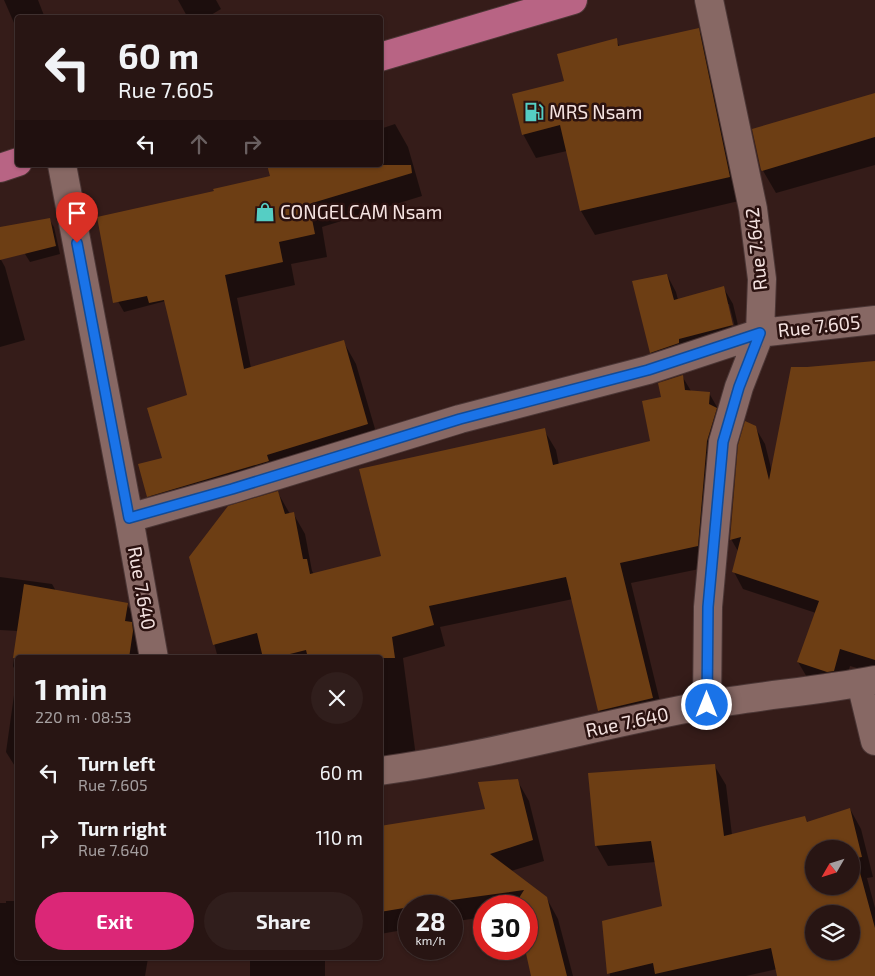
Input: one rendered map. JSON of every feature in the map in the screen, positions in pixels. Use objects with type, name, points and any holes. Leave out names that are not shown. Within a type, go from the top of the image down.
[{"type":"main road","points":[[383,56],[573,0]]},
{"type":"main road","points":[[0,168],[15,163]]},
{"type":"street","name":"Rue 7.642","points":[[707,705],[708,607],[723,442],[739,387],[760,333],[762,279],[753,209],[709,0]]},
{"type":"street","name":"Rue 7.640","points":[[62,167],[153,655]]},
{"type":"street","name":"Rue 7.605","points":[[129,518],[232,489],[460,419],[648,370],[760,333],[875,320]]},
{"type":"street","name":"Rue 7.640","points":[[383,771],[409,767],[707,705],[868,682]]},
{"type":"street","points":[[868,682],[875,741]]},
{"type":"building","points":[[699,28],[730,177],[580,211],[560,125],[522,135],[512,94],[564,81],[557,54],[617,38],[618,46]]},
{"type":"building","points":[[875,93],[875,137],[761,170],[752,129]]},
{"type":"building","points":[[383,165],[411,165],[412,173],[309,204],[315,234],[279,242],[283,262],[225,275],[244,369],[344,340],[368,424],[267,455],[269,461],[147,497],[138,464],[162,458],[147,408],[187,395],[164,300],[149,303],[147,296],[113,303],[97,217],[214,191],[213,189],[270,176],[268,167],[383,167]]},
{"type":"building","points":[[50,218],[56,246],[0,260],[0,227]]},
{"type":"building","points":[[667,274],[674,300],[724,286],[733,325],[679,339],[679,343],[650,353],[632,281]]},
{"type":"building","points":[[875,361],[875,660],[840,649],[834,671],[827,672],[797,662],[819,601],[732,572],[741,537],[730,540],[738,445],[745,421],[756,426],[769,480],[791,367]]},
{"type":"building","points":[[683,375],[685,390],[710,392],[709,404],[717,408],[707,441],[698,546],[620,563],[653,698],[598,711],[566,577],[429,606],[434,625],[392,637],[395,658],[383,658],[383,655],[307,655],[306,650],[286,655],[262,655],[257,633],[213,645],[189,557],[228,506],[278,491],[285,514],[294,512],[303,559],[307,559],[310,574],[381,556],[359,469],[545,428],[553,465],[650,441],[642,401],[661,397],[658,383]]},
{"type":"building","points":[[24,584],[128,603],[125,621],[132,622],[133,631],[129,655],[15,655],[15,658],[13,658]]},
{"type":"building","points":[[715,764],[724,836],[805,816],[807,822],[850,808],[858,840],[805,840],[805,895],[860,895],[860,873],[875,928],[875,976],[777,976],[771,948],[655,974],[653,963],[607,974],[602,921],[662,906],[651,841],[595,846],[588,773]]},
{"type":"building","points":[[518,779],[533,840],[490,854],[547,897],[567,976],[531,976],[527,960],[538,960],[538,895],[521,895],[524,890],[473,895],[473,897],[463,898],[463,895],[398,895],[398,909],[383,912],[383,826],[485,809],[478,782]]},
{"type":"place","name":"MRS Nsam","points":[[534,112]]},
{"type":"place","name":"CONGELCAM Nsam","points":[[265,212]]},
{"type":"route","points":[[77,243],[129,518],[232,489],[460,419],[648,370],[760,333],[739,387],[723,442],[708,607],[707,705]]}]
